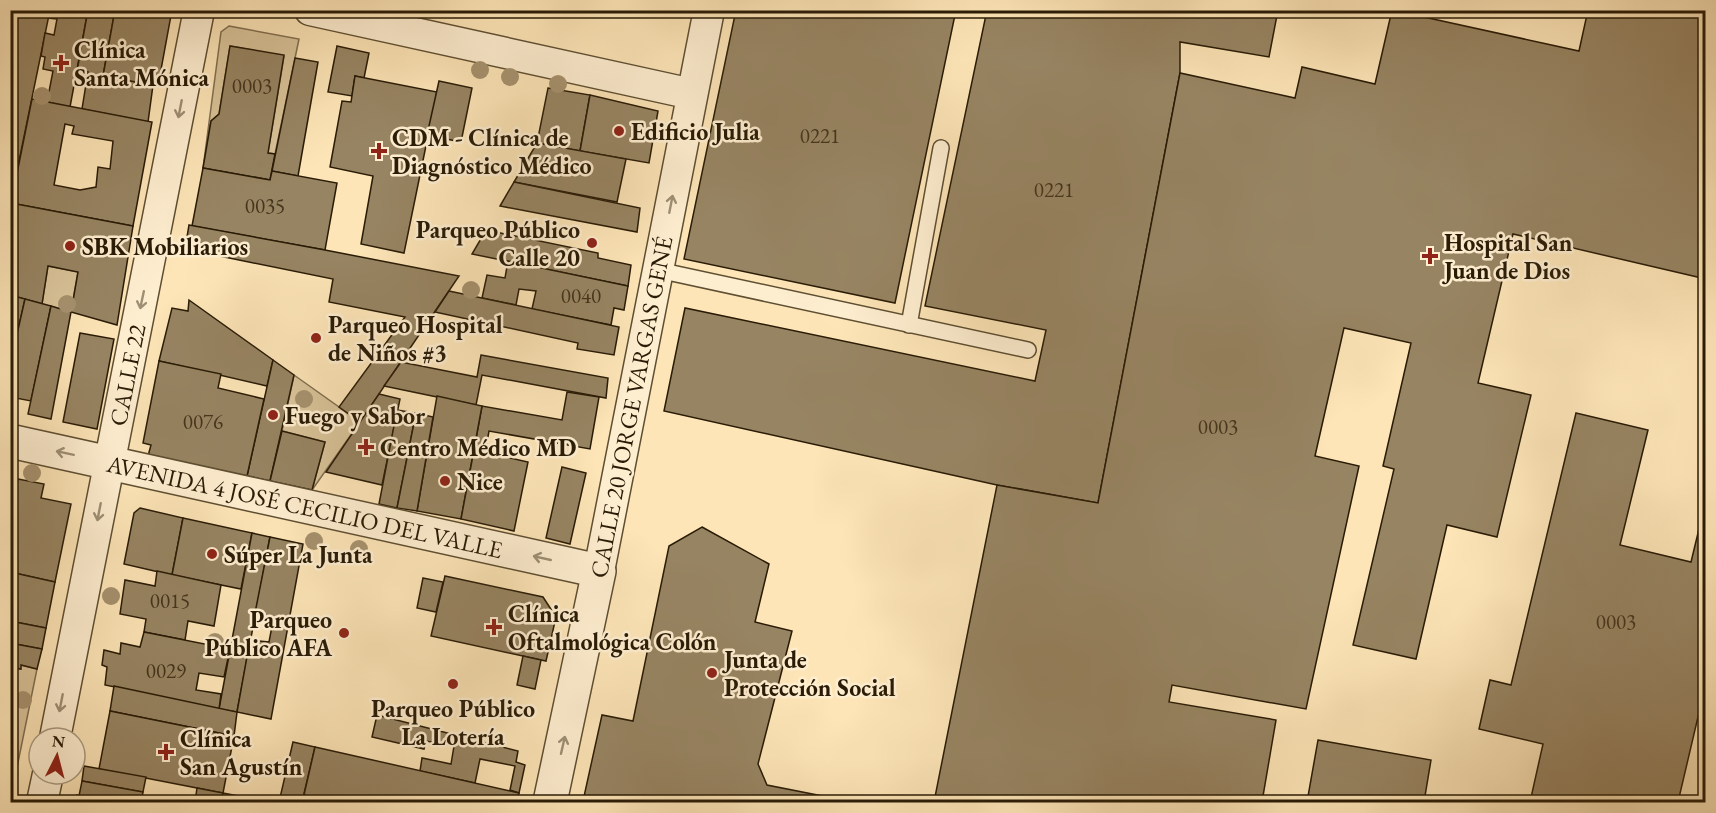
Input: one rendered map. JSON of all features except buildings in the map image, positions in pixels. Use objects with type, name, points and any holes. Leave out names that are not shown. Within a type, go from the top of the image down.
[{"type":"street","name":"CALLE 22","points":[[57,726],[199,10]]},
{"type":"street","points":[[310,10],[692,94]]},
{"type":"street","name":"CALLE 20 JORGE VARGAS GENÉ","points":[[550,802],[599,571],[709,10]]},
{"type":"street","name":"AVENIDA 4 JOSÉ CECILIO DEL VALLE","points":[[10,441],[599,571]]},
{"type":"street","points":[[42,802],[45,786]]},
{"type":"lane","points":[[909,325],[942,148]]},
{"type":"lane","points":[[658,270],[1028,350]]},
{"type":"shaded area","points":[[229,26],[299,39],[275,154],[268,153],[284,56],[230,46],[219,114],[211,121],[203,168],[221,32]]},
{"type":"shaded area","points":[[48,266],[78,272],[71,312],[42,304]]},
{"type":"shaded area","points":[[294,375],[360,422],[312,490],[325,442],[282,431]]},
{"type":"shaded area","points":[[21,665],[37,669],[10,802],[13,704],[11,703],[11,667],[20,669]]},
{"type":"place","name":"Clínica Santa Mónica","points":[[61,63]]},
{"type":"place","name":"Edificio Julia","points":[[619,131]]},
{"type":"place","name":"CDM - Clínica de Diagnóstico Médico","points":[[379,151]]},
{"type":"place","name":"Parqueo Público Calle 20","points":[[592,243]]},
{"type":"place","name":"SBK Mobiliarios","points":[[70,246]]},
{"type":"place","name":"Hospital San Juan de Dios","points":[[1430,256]]},
{"type":"place","name":"Parqueo Hospital de Niños #3","points":[[316,338]]},
{"type":"place","name":"Fuego y Sabor","points":[[273,415]]},
{"type":"place","name":"Centro Médico MD","points":[[366,447]]},
{"type":"place","name":"Nice","points":[[445,481]]},
{"type":"place","name":"Súper La Junta","points":[[212,554]]},
{"type":"place","name":"Clínica Oftalmológica Colón","points":[[494,627]]},
{"type":"place","name":"Parqueo Público AFA","points":[[344,633]]},
{"type":"place","name":"Junta de Protección Social","points":[[712,673]]},
{"type":"place","name":"Parqueo Público La Lotería","points":[[453,684]]},
{"type":"place","name":"Clínica San Agustín","points":[[166,752]]}]
